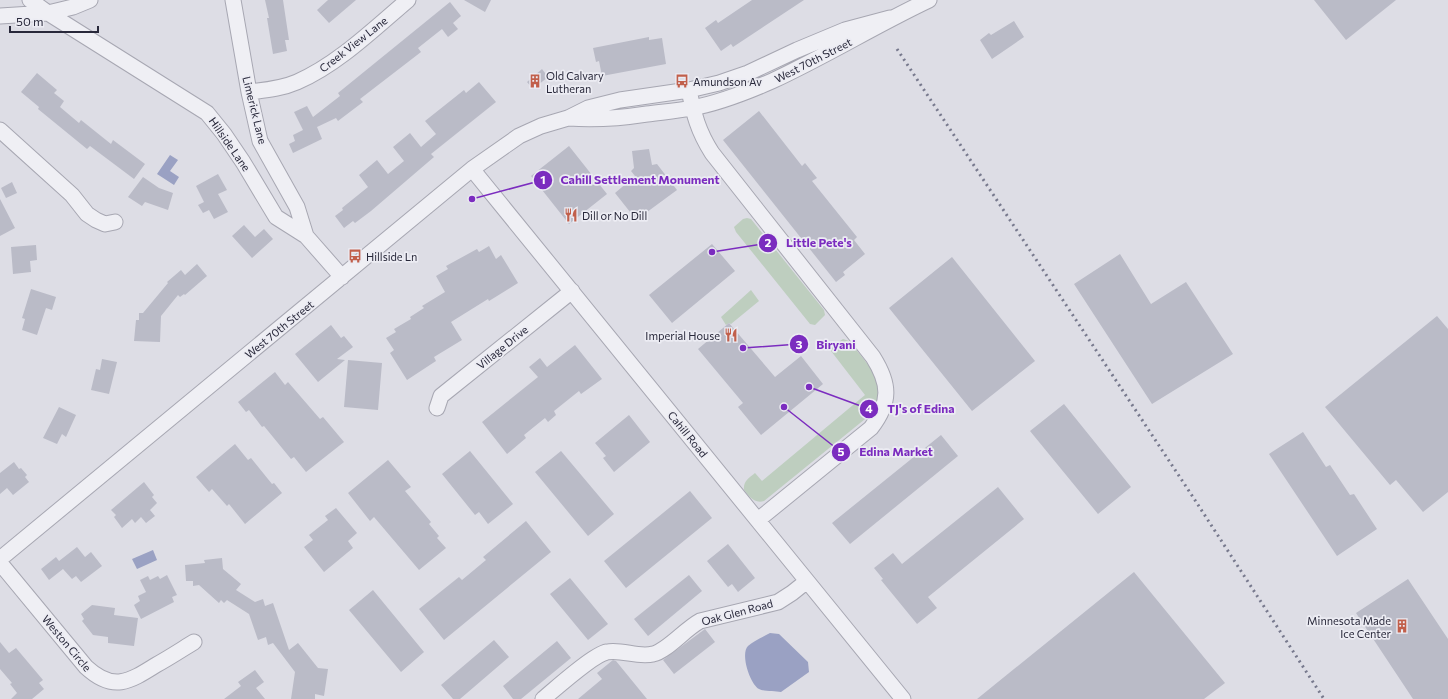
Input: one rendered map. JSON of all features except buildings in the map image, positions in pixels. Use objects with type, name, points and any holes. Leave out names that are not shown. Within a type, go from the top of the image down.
[{"type":"street","name":"Hillside Lane","points":[[30,0],[48,13],[187,99],[207,113],[224,134],[243,162],[276,217],[306,236],[342,277]]},
{"type":"street","points":[[0,16],[48,13],[73,7],[90,0]]},
{"type":"street","name":"Limerick Lane","points":[[232,0],[249,92],[260,141],[296,207],[306,236]]},
{"type":"street","name":"Creek View Lane","points":[[249,92],[279,88],[296,82],[318,71],[339,58],[408,0]]},
{"type":"street","name":"West 70th Street","points":[[568,118],[590,120],[693,108],[751,90],[851,41],[890,18],[929,0]]},
{"type":"street","name":"West 70th Street","points":[[0,558],[472,169],[519,136],[541,126],[568,118],[588,108],[620,100],[689,90],[748,74],[797,50],[845,30],[890,18]]},
{"type":"street","points":[[689,90],[699,128],[712,153],[873,357],[882,370],[886,385],[886,401],[880,416],[872,428],[758,520]]},
{"type":"street","points":[[0,130],[72,195],[87,214],[105,224],[115,222]]},
{"type":"street","name":"Cahill Road","points":[[472,169],[903,699]]},
{"type":"street","name":"Village Drive","points":[[437,408],[441,396],[572,291]]},
{"type":"street","name":"Weston Circle","points":[[0,563],[86,667],[96,676],[110,682],[124,682],[137,678],[194,642]]},
{"type":"street","name":"Oak Glen Road","points":[[543,699],[595,657],[606,652],[652,655],[661,650],[692,626],[700,622],[778,602],[807,581]]},
{"type":"green space","points":[[743,219],[751,219],[824,310],[825,315],[815,325],[810,324],[736,232],[734,227]]},
{"type":"green space","points":[[751,290],[759,301],[731,324],[729,323],[726,325],[721,317]]},
{"type":"green space","points":[[843,339],[849,341],[870,367],[875,376],[879,386],[880,395],[877,405],[870,415],[764,501],[760,502],[755,500],[744,490],[744,484],[749,478],[755,473],[762,481],[865,395],[831,351],[832,346]]},
{"type":"water","points":[[170,155],[178,160],[170,171],[179,177],[174,185],[157,174]]},
{"type":"water","points":[[153,550],[157,560],[137,569],[132,559]]},
{"type":"water","points":[[770,633],[779,634],[808,662],[809,672],[781,692],[759,689],[752,681],[747,669],[745,655],[748,646]]},
{"type":"railway","points":[[897,49],[1191,494],[1324,699]]},
{"type":"place","name":"Old Calvary Lutheran","points":[[535,81]]},
{"type":"place","name":"Amundson Av","points":[[682,81]]},
{"type":"place","name":"Cahill Settlement Monument","points":[[472,199]]},
{"type":"place","name":"Dill or No Dill","points":[[571,215]]},
{"type":"place","name":"Little Pete's","points":[[712,252]]},
{"type":"place","name":"Hillside Ln","points":[[355,256]]},
{"type":"place","name":"Imperial House","points":[[731,335]]},
{"type":"place","name":"Biryani","points":[[743,348]]},
{"type":"place","name":"TJ's of Edina","points":[[809,387]]},
{"type":"place","name":"Edina Market","points":[[784,407]]},
{"type":"place","name":"Minnesota Made Ice Center","points":[[1402,626]]}]
